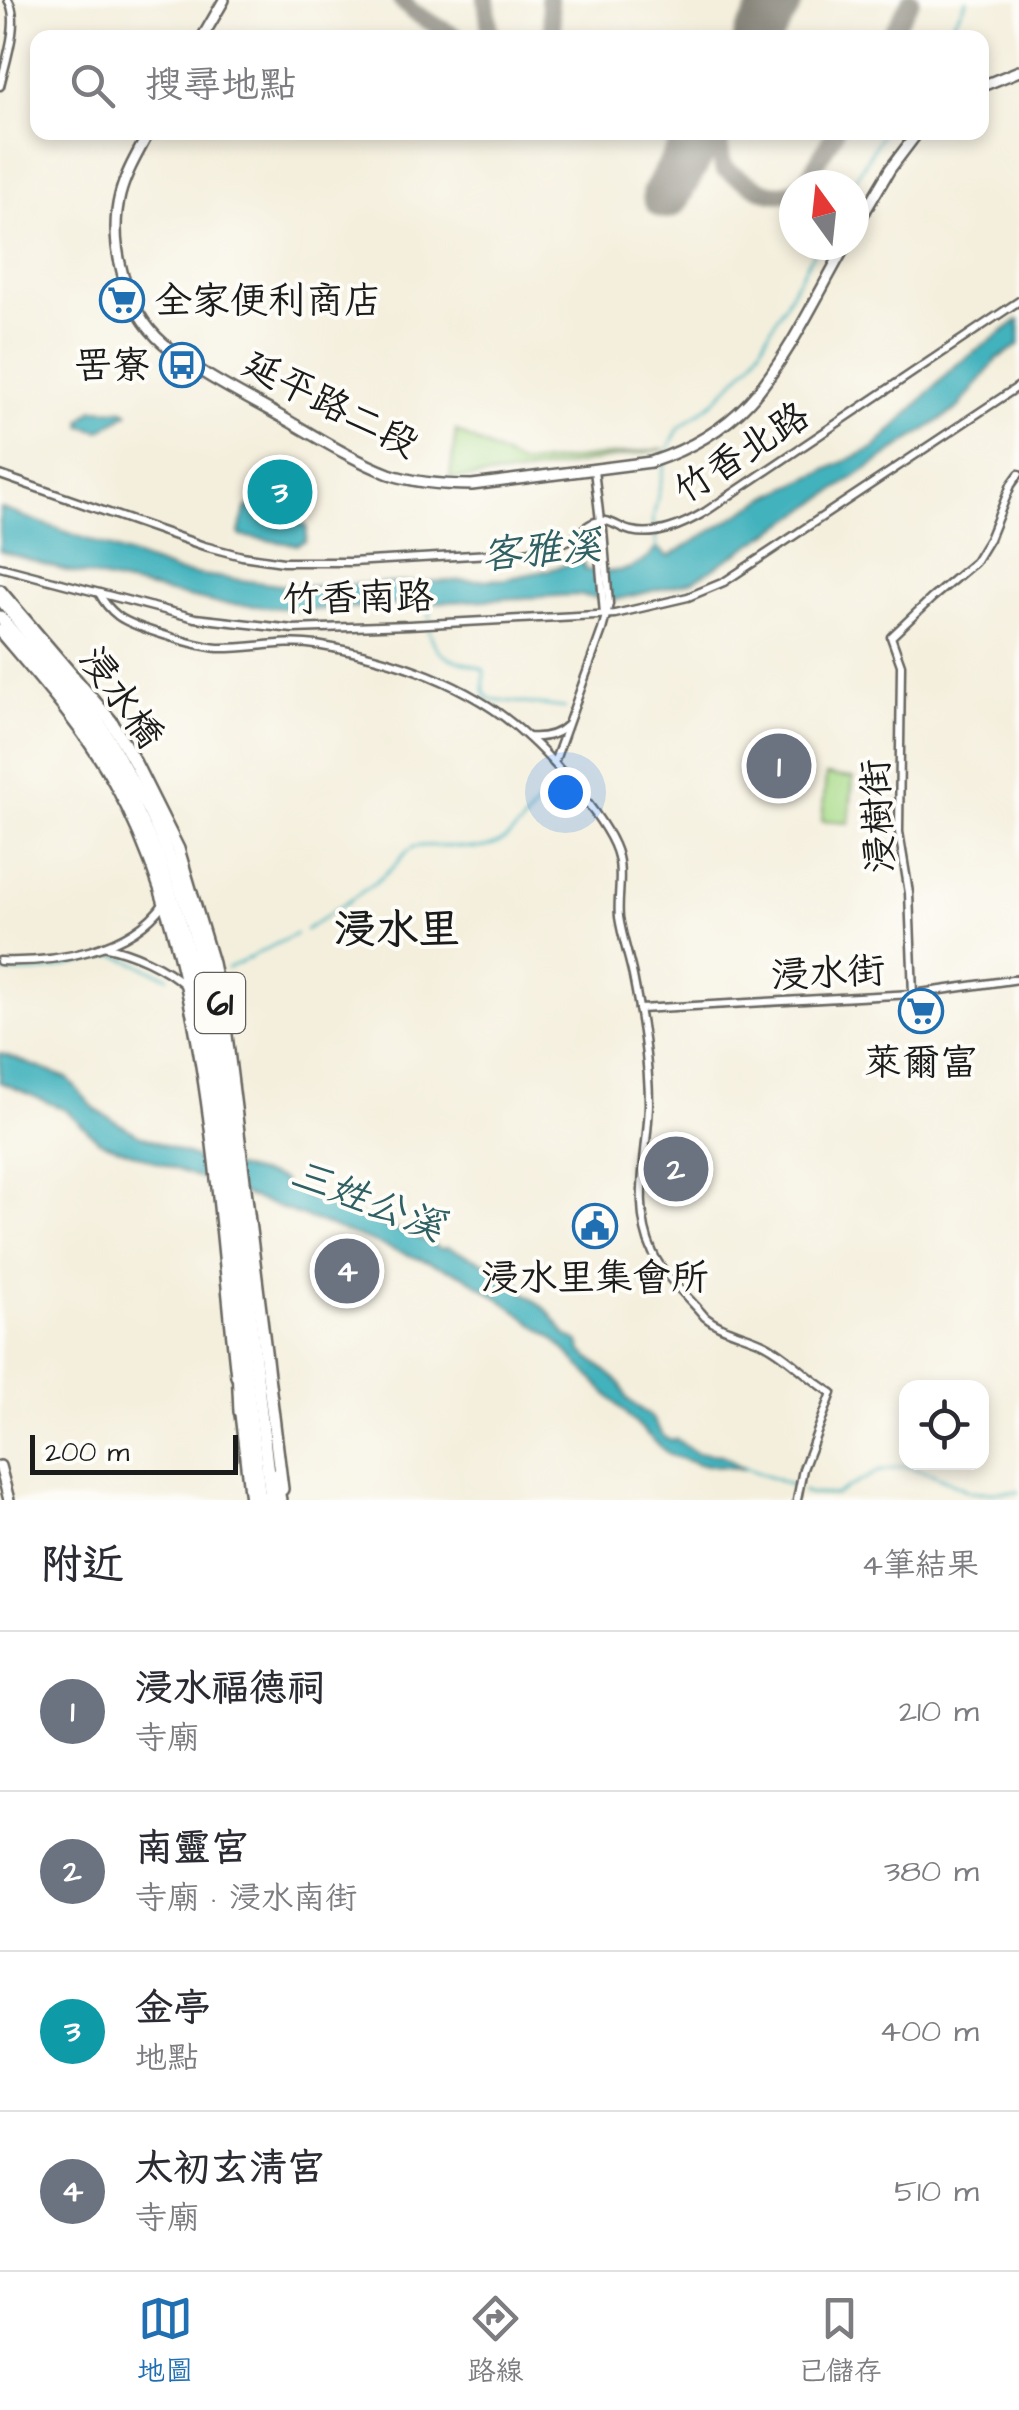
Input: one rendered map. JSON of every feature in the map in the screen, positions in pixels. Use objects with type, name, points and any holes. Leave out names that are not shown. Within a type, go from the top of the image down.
[{"type":"main road","name":"浸水橋","points":[[0,590],[111,721],[136,763],[164,854]]},
{"type":"main road","name":"浸水橋","points":[[0,598],[102,727],[148,810],[164,854]]},
{"type":"main road","name":"浸水橋","points":[[0,618],[93,732],[164,854]]},
{"type":"main road","name":"浸水橋","points":[[0,631],[96,753],[164,854]]},
{"type":"main road","name":"61","points":[[164,854],[164,903],[186,986],[212,1142],[231,1191],[282,1500]]},
{"type":"main road","name":"61","points":[[164,854],[200,998],[232,1156],[240,1412],[251,1500]]},
{"type":"main road","name":"61","points":[[164,854],[212,962],[224,1027],[233,1258],[260,1500]]},
{"type":"main road","name":"61","points":[[231,1191],[271,1500]]},
{"type":"main road","points":[[233,1258],[240,1412]]},
{"type":"main road","points":[[256,1371],[282,1500]]},
{"type":"street","points":[[0,86],[13,28],[14,12],[8,0]]},
{"type":"street","points":[[207,30],[224,0]]},
{"type":"street","points":[[989,83],[1019,71]]},
{"type":"street","name":"延平路二段","points":[[146,140],[120,197],[118,250],[140,317],[159,340],[322,441],[389,474],[429,483],[472,486],[652,462],[678,453],[719,428],[765,383],[837,260]]},
{"type":"street","points":[[869,205],[912,140]]},
{"type":"street","name":"竹香北路","points":[[600,521],[646,533],[692,520],[1019,301]]},
{"type":"street","name":"竹香南路","points":[[0,567],[195,618],[293,629],[604,615],[688,597],[724,582],[1019,386]]},
{"type":"street","points":[[554,764],[602,630],[605,604],[594,470]]},
{"type":"street","points":[[0,474],[204,546],[282,562],[524,552],[552,547],[600,521]]},
{"type":"street","name":"浸樹街","points":[[912,994],[908,894],[899,832],[901,665],[892,637],[975,562],[1019,474]]},
{"type":"street","points":[[99,593],[104,604],[121,619],[215,648],[312,644],[433,677],[481,700],[528,737],[596,815],[618,857],[620,917],[640,1009],[649,1101],[641,1210],[652,1251],[660,1267],[712,1323],[763,1343],[832,1393],[802,1469],[797,1500]]},
{"type":"street","points":[[528,737],[551,735],[567,726]]},
{"type":"street","points":[[0,961],[50,959],[126,938],[152,919],[164,903]]},
{"type":"street","points":[[102,946],[172,973],[186,986]]},
{"type":"street","name":"浸水街","points":[[640,1009],[912,994],[1019,979]]},
{"type":"street","points":[[0,1466],[9,1500]]},
{"type":"green space","points":[[456,431],[522,465],[664,449],[518,474],[450,479]]},
{"type":"green space","points":[[826,775],[853,778],[849,823],[822,821]]},
{"type":"water","name":"客雅溪","points":[[1019,320],[1019,345],[997,359],[958,408],[693,581],[615,600],[575,595],[306,610],[216,603],[63,570],[0,551],[0,508],[178,572],[294,587],[505,579],[582,560],[585,570],[625,570],[657,548],[668,557],[769,496],[874,448],[955,366]]},
{"type":"water","points":[[93,409],[128,413],[100,431],[82,426],[81,421]]},
{"type":"water","points":[[248,507],[304,525],[306,541],[298,545],[241,536]]},
{"type":"water","name":"三姓公溪","points":[[0,1053],[67,1078],[96,1110],[139,1135],[199,1159],[279,1178],[284,1181],[284,1188],[298,1190],[316,1201],[506,1271],[522,1291],[548,1311],[566,1335],[579,1342],[581,1351],[620,1383],[627,1399],[651,1417],[663,1436],[676,1439],[696,1453],[722,1455],[744,1469],[698,1464],[669,1455],[555,1340],[463,1275],[99,1141],[66,1110],[0,1082]]},
{"type":"waterway","points":[[949,30],[967,0]]},
{"type":"waterway","points":[[861,170],[878,140]]},
{"type":"waterway","points":[[667,451],[679,428],[715,401],[752,362],[810,260]]},
{"type":"waterway","points":[[657,549],[653,519],[666,458]]},
{"type":"waterway","points":[[430,605],[430,619]]},
{"type":"waterway","points":[[429,630],[443,655],[484,670],[484,693],[490,699],[565,708]]},
{"type":"waterway","points":[[306,930],[360,894],[413,847],[478,848],[502,841],[522,823],[555,780]]},
{"type":"waterway","points":[[227,969],[296,934]]},
{"type":"waterway","points":[[0,973],[39,972],[115,955],[168,977]]},
{"type":"waterway","name":"三姓公溪","points":[[803,1491],[835,1495],[877,1472],[905,1466],[971,1492],[1019,1492]]},
{"type":"waterway","name":"三姓公溪","points":[[742,1467],[796,1487]]},
{"type":"taxiway","points":[[401,0],[413,12],[444,30]]},
{"type":"taxiway","points":[[486,0],[490,30]]},
{"type":"taxiway","points":[[549,0],[553,30]]},
{"type":"taxiway","points":[[894,30],[911,0]]},
{"type":"taxiway","points":[[719,140],[723,168],[767,192],[779,194]]},
{"type":"taxiway","points":[[813,170],[830,140]]},
{"type":"runway","points":[[762,30],[779,0]]},
{"type":"runway","points":[[666,195],[697,140]]},
{"type":"place","name":"全家便利商店","points":[[122,300]]},
{"type":"place","name":"罟寮","points":[[182,365]]},
{"type":"place","name":"金亭","points":[[280,492]]},
{"type":"place","name":"浸水福德祠","points":[[779,766]]},
{"type":"place","name":"萊爾富","points":[[921,1011]]},
{"type":"place","name":"南靈宮","points":[[676,1169]]},
{"type":"place","name":"浸水里集會所","points":[[595,1226]]},
{"type":"place","name":"太初玄清宮","points":[[347,1271]]},
{"type":"district","name":"浸水里","points":[[397,928]]}]
